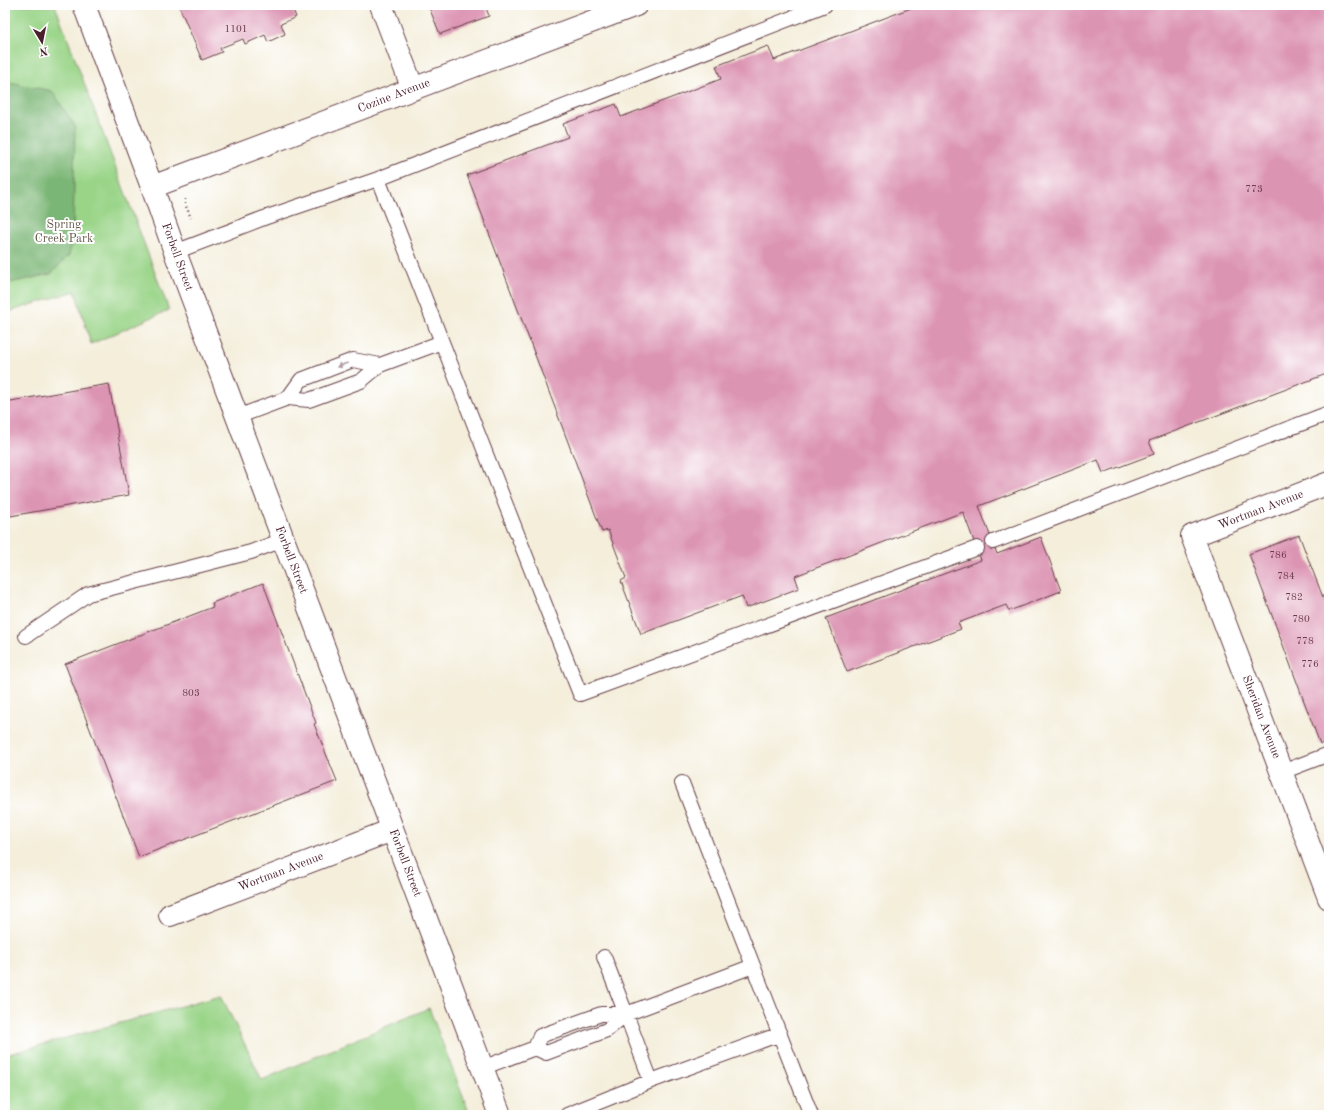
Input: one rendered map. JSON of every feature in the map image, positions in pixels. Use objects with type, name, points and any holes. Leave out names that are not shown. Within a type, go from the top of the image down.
[{"type":"street","name":"Forbell Street","points":[[84,5],[175,252],[500,1115]]},
{"type":"street","points":[[381,5],[413,89]]},
{"type":"street","name":"Cozine Avenue","points":[[152,187],[636,5]]},
{"type":"street","name":"Wortman Avenue","points":[[1192,536],[1329,483]]},
{"type":"street","name":"Sheridan Avenue","points":[[1192,536],[1329,898]]},
{"type":"street","name":"Wortman Avenue","points":[[170,915],[392,830]]},
{"type":"lane","points":[[175,252],[264,218],[378,179],[825,5]]},
{"type":"lane","points":[[378,179],[580,694],[977,548]]},
{"type":"lane","points":[[237,416],[288,398],[309,400],[361,382],[380,364],[442,342]]},
{"type":"lane","points":[[288,398],[301,380],[353,360],[380,364]]},
{"type":"lane","points":[[993,542],[1329,413]]},
{"type":"lane","points":[[26,636],[88,594],[251,552],[283,540]]},
{"type":"lane","points":[[1282,772],[1329,754]]},
{"type":"lane","points":[[682,783],[811,1115]]},
{"type":"lane","points":[[604,957],[651,1081]]},
{"type":"lane","points":[[482,1068],[535,1048],[546,1053],[607,1030],[626,1014],[753,966]]},
{"type":"lane","points":[[567,1115],[651,1081],[780,1034]]},
{"type":"path","points":[[184,194],[185,204],[191,218]]},
{"type":"green space","name":"Spring Creek Park","points":[[5,5],[55,5],[169,310],[91,344],[75,291],[5,313]]},
{"type":"green space","points":[[5,81],[52,91],[75,126],[73,240],[69,255],[51,274],[5,284]]},
{"type":"green space","points":[[221,995],[262,1080],[429,1008],[470,1115],[5,1115],[5,1055]]},
{"type":"building","points":[[291,5],[296,17],[281,24],[285,34],[268,42],[265,35],[245,44],[243,39],[220,48],[222,52],[202,60],[179,6]]},
{"type":"building","points":[[428,5],[485,5],[489,16],[440,34]]},
{"type":"building","points":[[919,5],[1329,5],[1329,373],[1149,441],[1154,454],[1103,473],[1098,460],[979,506],[997,554],[1041,537],[1061,591],[1009,611],[1006,605],[958,623],[961,629],[847,672],[826,618],[981,560],[963,512],[795,576],[799,588],[746,608],[742,596],[641,634],[621,581],[626,578],[608,530],[602,532],[467,175],[568,137],[563,124],[616,104],[621,117],[721,79],[716,66],[768,46],[774,60]]},
{"type":"building","points":[[109,384],[129,495],[5,517],[5,402]]},
{"type":"building","points":[[1299,535],[1329,613],[1329,741],[1320,744],[1249,554]]},
{"type":"building","points":[[263,583],[316,723],[314,724],[337,781],[139,857],[65,664],[213,607],[212,603]]}]
